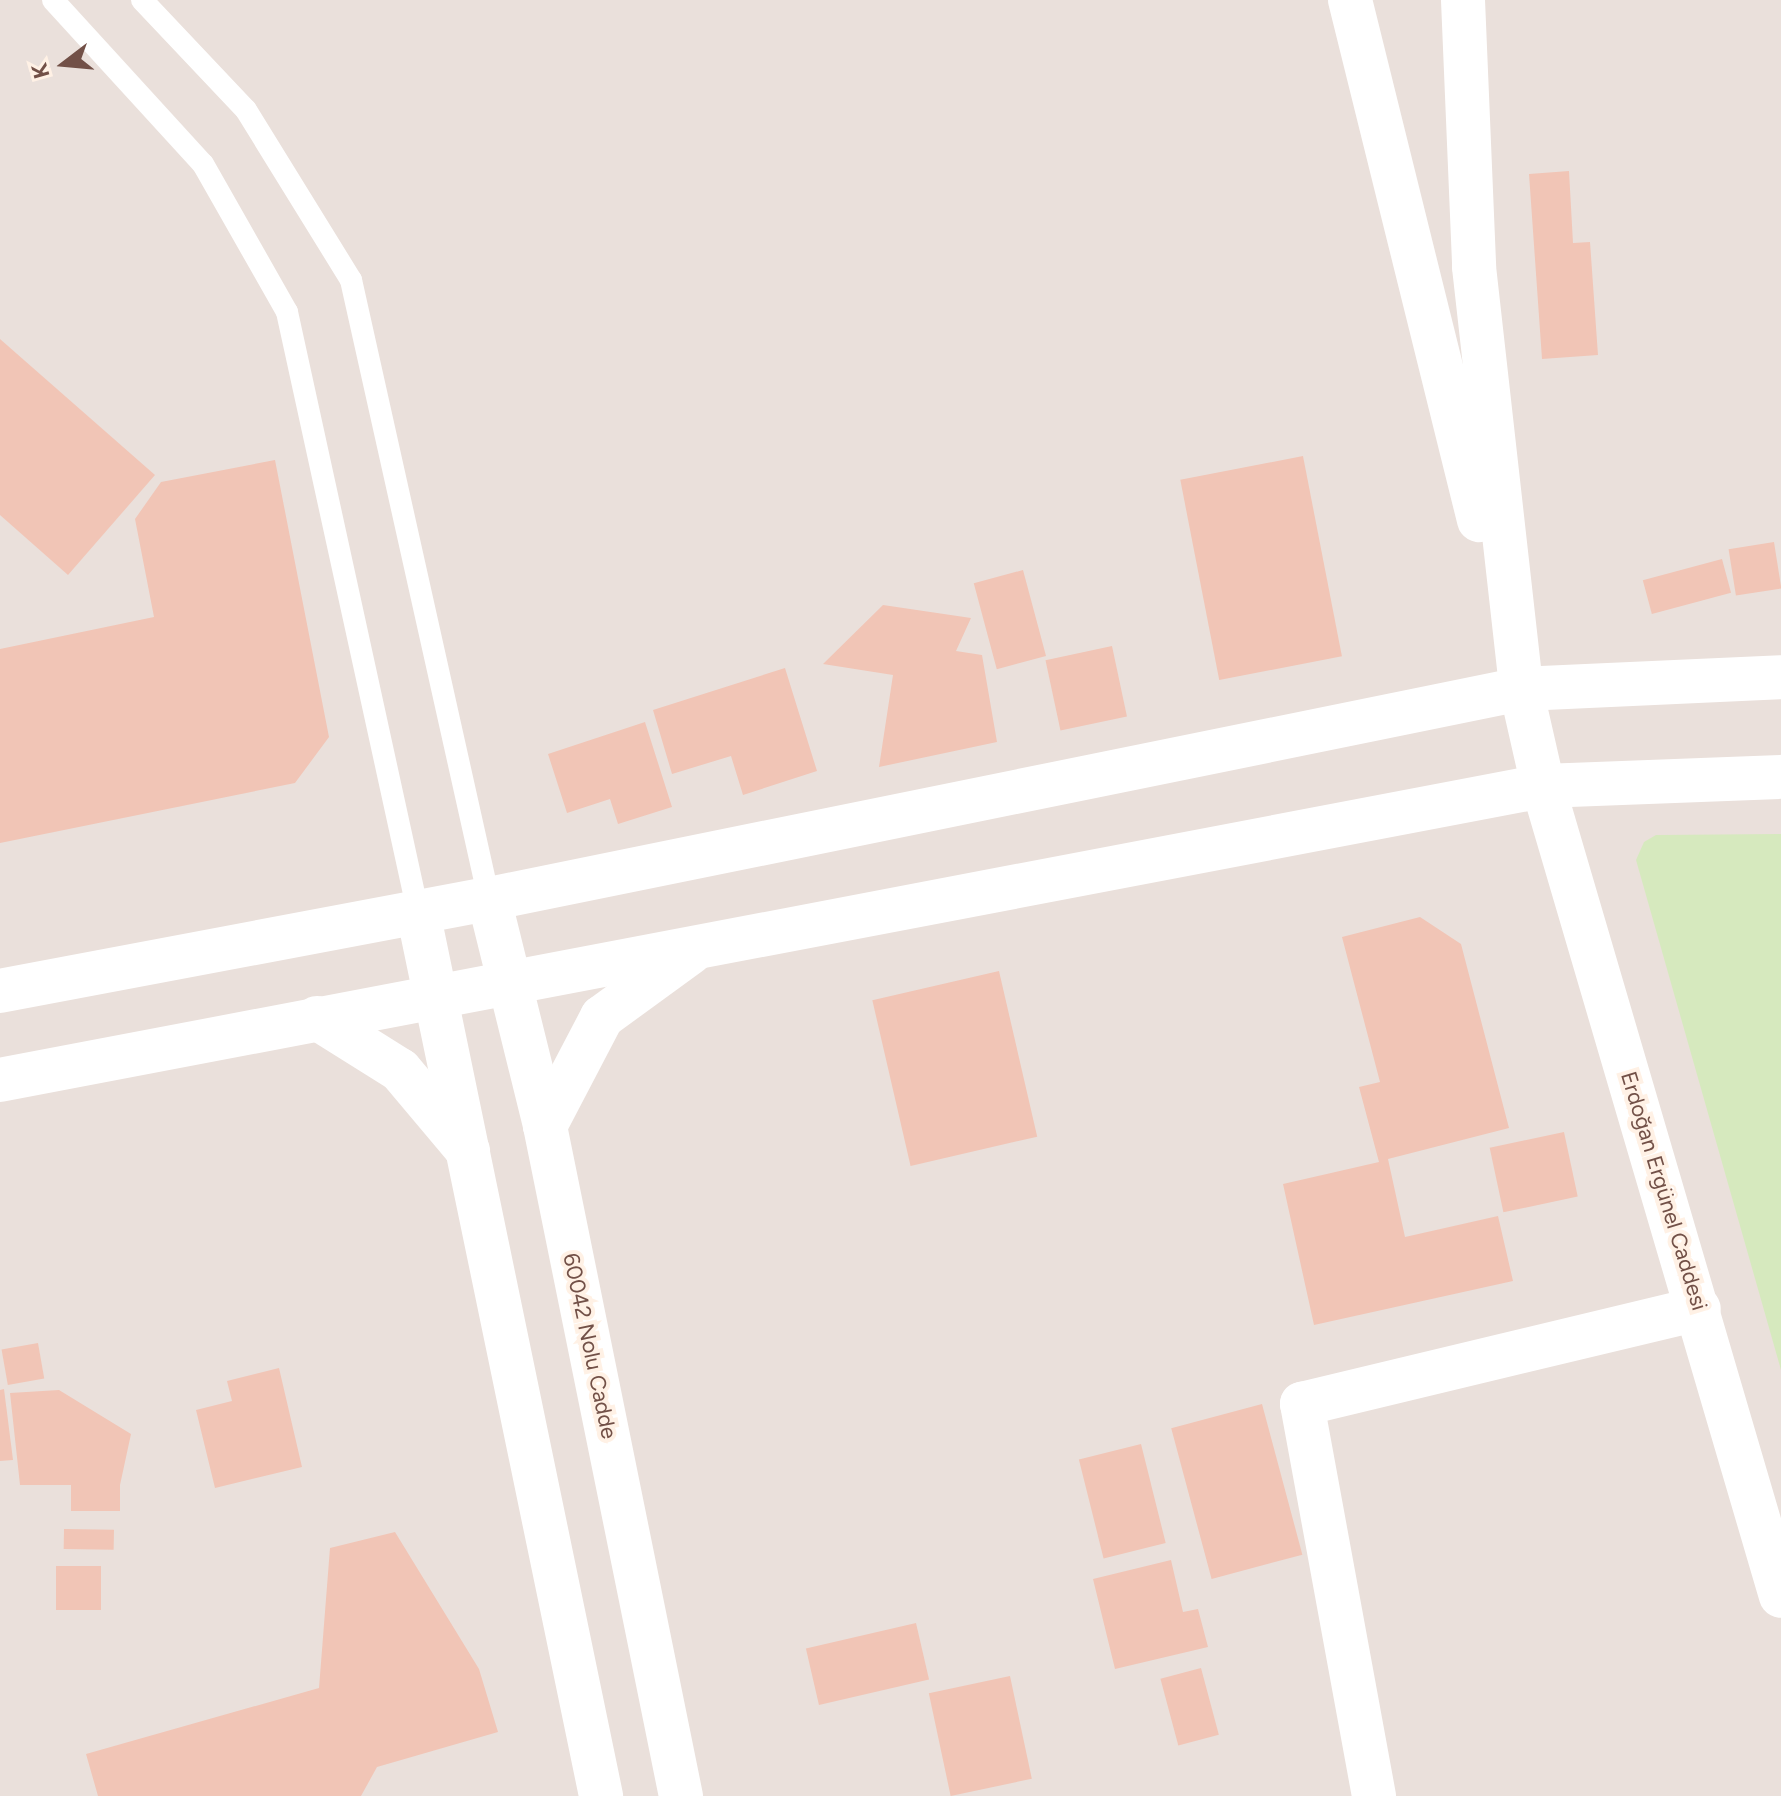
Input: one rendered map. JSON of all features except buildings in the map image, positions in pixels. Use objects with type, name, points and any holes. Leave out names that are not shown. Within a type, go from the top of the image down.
[{"type":"street","points":[[1350,0],[1521,689]]},
{"type":"street","points":[[1463,0],[1474,267],[1521,689]]},
{"type":"street","points":[[0,991],[489,899],[1521,689],[1781,677]]},
{"type":"street","name":"Erdoğan Ergünel Caddesi","points":[[1521,689],[1543,786],[1781,1596]]},
{"type":"street","points":[[0,1080],[1543,786],[1781,777]]},
{"type":"street","name":"60042 Nolu Cadde","points":[[489,899],[545,1126],[681,1796]]},
{"type":"street","points":[[418,912],[601,1796]]},
{"type":"street","points":[[545,1126],[602,1017],[702,945]]},
{"type":"street","points":[[317,1018],[400,1070],[468,1151]]},
{"type":"street","points":[[1374,1796],[1302,1404],[1699,1309]]},
{"type":"lane","points":[[53,0],[203,164],[287,312],[418,912]]},
{"type":"lane","points":[[142,0],[246,110],[351,280],[489,899]]},
{"type":"shaded area","points":[[0,0],[1781,0],[1781,1796],[0,1796]]},
{"type":"green space","points":[[1781,834],[1781,1370],[1636,860],[1644,842],[1656,835]]}]
